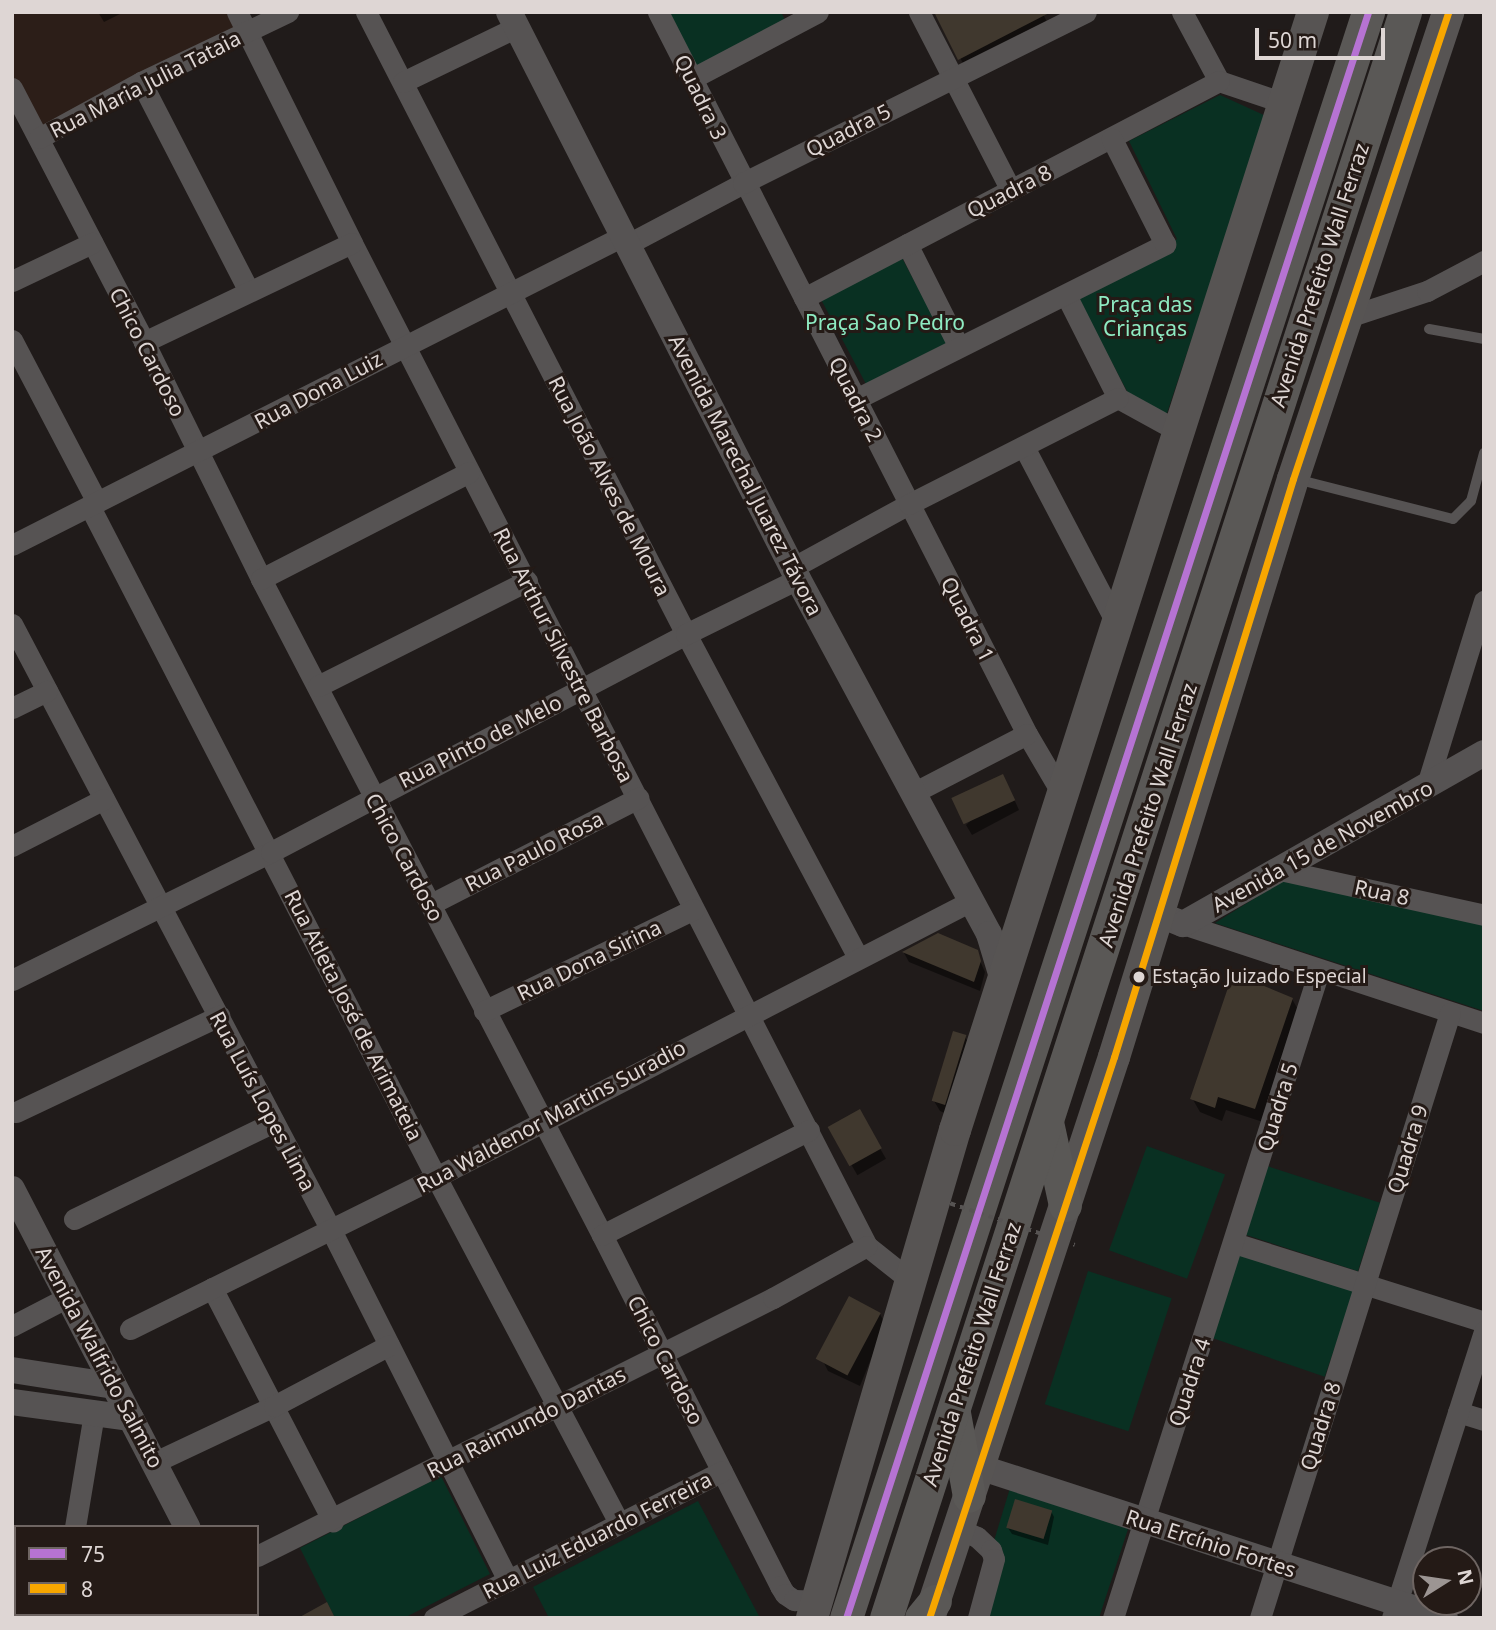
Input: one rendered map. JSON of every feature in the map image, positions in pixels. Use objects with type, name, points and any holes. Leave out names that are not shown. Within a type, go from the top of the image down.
[{"type":"highway","name":"Avenida Prefeito Wall Ferraz","points":[[846,1618],[1368,12]]},
{"type":"highway","name":"Avenida Prefeito Wall Ferraz","points":[[887,1618],[1405,12]]},
{"type":"highway","points":[[1047,1122],[1065,1205]]},
{"type":"highway","points":[[953,1410],[974,1482]]},
{"type":"main road","points":[[815,1609],[1003,980],[1002,937],[1060,792],[1313,12]]},
{"type":"main road","name":"Avenida Prefeito Wall Ferraz","points":[[928,1612],[959,1529],[1065,1205],[1170,919],[1293,479],[1448,12]]},
{"type":"street","name":"Rua Arthur Silvestre Barbosa","points":[[237,12],[352,243],[867,1246],[911,1281]]},
{"type":"street","name":"Rua Maria Julia Tataia","points":[[39,138],[141,82],[288,12]]},
{"type":"street","name":"Rua João Alves de Moura","points":[[366,12],[686,634],[858,957]]},
{"type":"street","name":"Quadra 3","points":[[659,12],[743,183]]},
{"type":"street","points":[[693,78],[790,19],[818,12]]},
{"type":"street","points":[[919,12],[1011,190]]},
{"type":"street","points":[[953,78],[1051,20],[1086,12]]},
{"type":"street","points":[[1182,12],[1219,81],[1284,103]]},
{"type":"street","points":[[403,82],[513,20]]},
{"type":"street","name":"Avenida Marechal Juarez Távora","points":[[513,20],[795,573],[971,901],[1002,937]]},
{"type":"street","name":"Quadra 5","points":[[743,183],[953,78]]},
{"type":"street","name":"Quadra 8","points":[[804,298],[1219,81]]},
{"type":"street","points":[[141,82],[249,291]]},
{"type":"street","name":"Chico Cardoso","points":[[12,88],[144,342],[261,579],[785,1594],[815,1609]]},
{"type":"street","points":[[856,399],[1164,244],[1112,139]]},
{"type":"street","name":"Rua Dona Luiz","points":[[12,545],[510,293],[743,183]]},
{"type":"street","name":"Quadra 2","points":[[743,183],[909,504]]},
{"type":"street","points":[[12,281],[92,243]]},
{"type":"street","points":[[144,342],[352,243]]},
{"type":"street","points":[[907,244],[959,347]]},
{"type":"street","points":[[1348,317],[1427,291],[1484,261]]},
{"type":"street","points":[[1066,295],[1118,398],[1178,431]]},
{"type":"street","name":"Rua Atleta José de Arimateia","points":[[12,340],[436,1177],[619,1523]]},
{"type":"street","name":"Rua Pinto de Melo","points":[[12,980],[271,852],[373,796],[686,634],[795,573],[909,504],[1118,398]]},
{"type":"street","points":[[1024,447],[1116,622]]},
{"type":"street","points":[[261,579],[469,472]]},
{"type":"street","name":"Quadra 1","points":[[909,504],[1027,734],[1060,792]]},
{"type":"street","points":[[318,686],[527,581]]},
{"type":"street","points":[[1426,788],[1484,601]]},
{"type":"street","name":"Rua Luís Lopes Lima","points":[[12,624],[331,1230],[508,1581]]},
{"type":"street","points":[[12,708],[47,691]]},
{"type":"street","points":[[913,793],[1027,734]]},
{"type":"street","name":"Avenida 15 de Novembro","points":[[1170,919],[1280,870],[1484,753]]},
{"type":"street","name":"Rua Paulo Rosa","points":[[431,904],[638,798]]},
{"type":"street","points":[[12,846],[104,799]]},
{"type":"street","name":"Rua 8","points":[[1280,870],[1484,915]]},
{"type":"street","name":"Rua Waldenor Martins Suradio","points":[[130,1329],[436,1177],[748,1013],[971,901]]},
{"type":"street","name":"Rua Dona Sirina","points":[[484,1010],[694,909]]},
{"type":"street","points":[[1170,919],[1319,971],[1484,1023]]},
{"type":"street","name":"Quadra 5","points":[[1234,1243],[1319,971]]},
{"type":"street","name":"Quadra 9","points":[[1364,1285],[1450,1013]]},
{"type":"street","points":[[16,1112],[219,1016]]},
{"type":"street","points":[[74,1219],[274,1122]]},
{"type":"street","points":[[602,1236],[808,1130]]},
{"type":"street","name":"Avenida Walfrido Salmito","points":[[14,1195],[155,1462],[184,1524]]},
{"type":"street","points":[[1234,1243],[1484,1322]]},
{"type":"street","name":"Quadra 4","points":[[1144,1521],[1234,1243]]},
{"type":"street","name":"Rua Raimundo Dantas","points":[[259,1555],[333,1521],[773,1298],[867,1246]]},
{"type":"street","name":"Quadra 8","points":[[1259,1618],[1364,1285]]},
{"type":"street","points":[[212,1288],[333,1521]]},
{"type":"street","points":[[12,1326],[68,1297]]},
{"type":"street","points":[[1394,1610],[1484,1331]]},
{"type":"street","points":[[155,1462],[274,1406],[389,1345]]},
{"type":"street","points":[[12,1370],[114,1386]]},
{"type":"street","points":[[12,1402],[131,1418]]},
{"type":"street","points":[[1458,1412],[1484,1420]]},
{"type":"street","points":[[75,1525],[93,1413]]},
{"type":"street","name":"Rua Luiz Eduardo Ferreira","points":[[434,1618],[722,1471]]},
{"type":"street","name":"Rua Ercínio Fortes","points":[[974,1482],[1144,1521],[1394,1610],[1445,1618]]},
{"type":"street","points":[[1113,1618],[1144,1521]]},
{"type":"street","points":[[959,1529],[977,1537],[991,1550],[994,1559],[978,1618]]},
{"type":"lane","points":[[1429,329],[1484,339]]},
{"type":"lane","points":[[1293,479],[1453,519],[1471,501],[1484,453]]},
{"type":"path","points":[[922,1194],[1075,1245]]},
{"type":"shaded area","points":[[12,12],[237,12],[248,32],[39,138],[12,88]]},
{"type":"green space","points":[[663,12],[781,12],[786,22],[694,70]]},
{"type":"green space","name":"Praça das Crianças","points":[[1220,95],[1266,116],[1166,416],[1128,393],[1077,297],[1177,239],[1129,141]]},
{"type":"green space","name":"Praça Sao Pedro","points":[[901,256],[948,344],[868,387],[821,299]]},
{"type":"green space","points":[[1289,877],[1484,924],[1484,1011],[1215,923]]},
{"type":"green space","points":[[1147,1146],[1225,1174],[1187,1279],[1109,1250]]},
{"type":"green space","points":[[1267,1166],[1380,1203],[1358,1271],[1245,1234]]},
{"type":"green space","points":[[1239,1251],[1354,1291],[1325,1377],[1209,1337]]},
{"type":"green space","points":[[1088,1271],[1172,1298],[1128,1431],[1045,1404]]},
{"type":"green space","points":[[441,1476],[490,1574],[404,1618],[335,1618],[300,1548]]},
{"type":"green space","points":[[1010,1488],[1128,1529],[1099,1618],[997,1618],[973,1610]]},
{"type":"green space","points":[[698,1501],[760,1618],[549,1618],[533,1587]]},
{"type":"building","points":[[934,12],[1051,12],[958,60]]},
{"type":"building","points":[[1003,774],[1015,800],[964,824],[951,798]]},
{"type":"building","points":[[938,933],[978,950],[981,961],[974,982],[902,952]]},
{"type":"building","points":[[1233,973],[1293,998],[1255,1109],[1218,1097],[1215,1108],[1190,1099]]},
{"type":"building","points":[[953,1031],[966,1035],[945,1105],[932,1101]]},
{"type":"building","points":[[860,1109],[882,1148],[849,1166],[828,1127]]},
{"type":"building","points":[[849,1296],[881,1313],[847,1376],[816,1359]]},
{"type":"building","points":[[1015,1499],[1052,1510],[1044,1539],[1006,1528]]},
{"type":"building","points":[[327,1602],[335,1618],[298,1618]]},
{"type":"transit line","name":"75","points":[[846,1618],[1368,12]]},
{"type":"transit line","name":"8","points":[[929,1618],[1114,1057],[1293,479],[1448,12]]},
{"type":"place","name":"Estação Juizado Especial","points":[[1139,977]]}]
